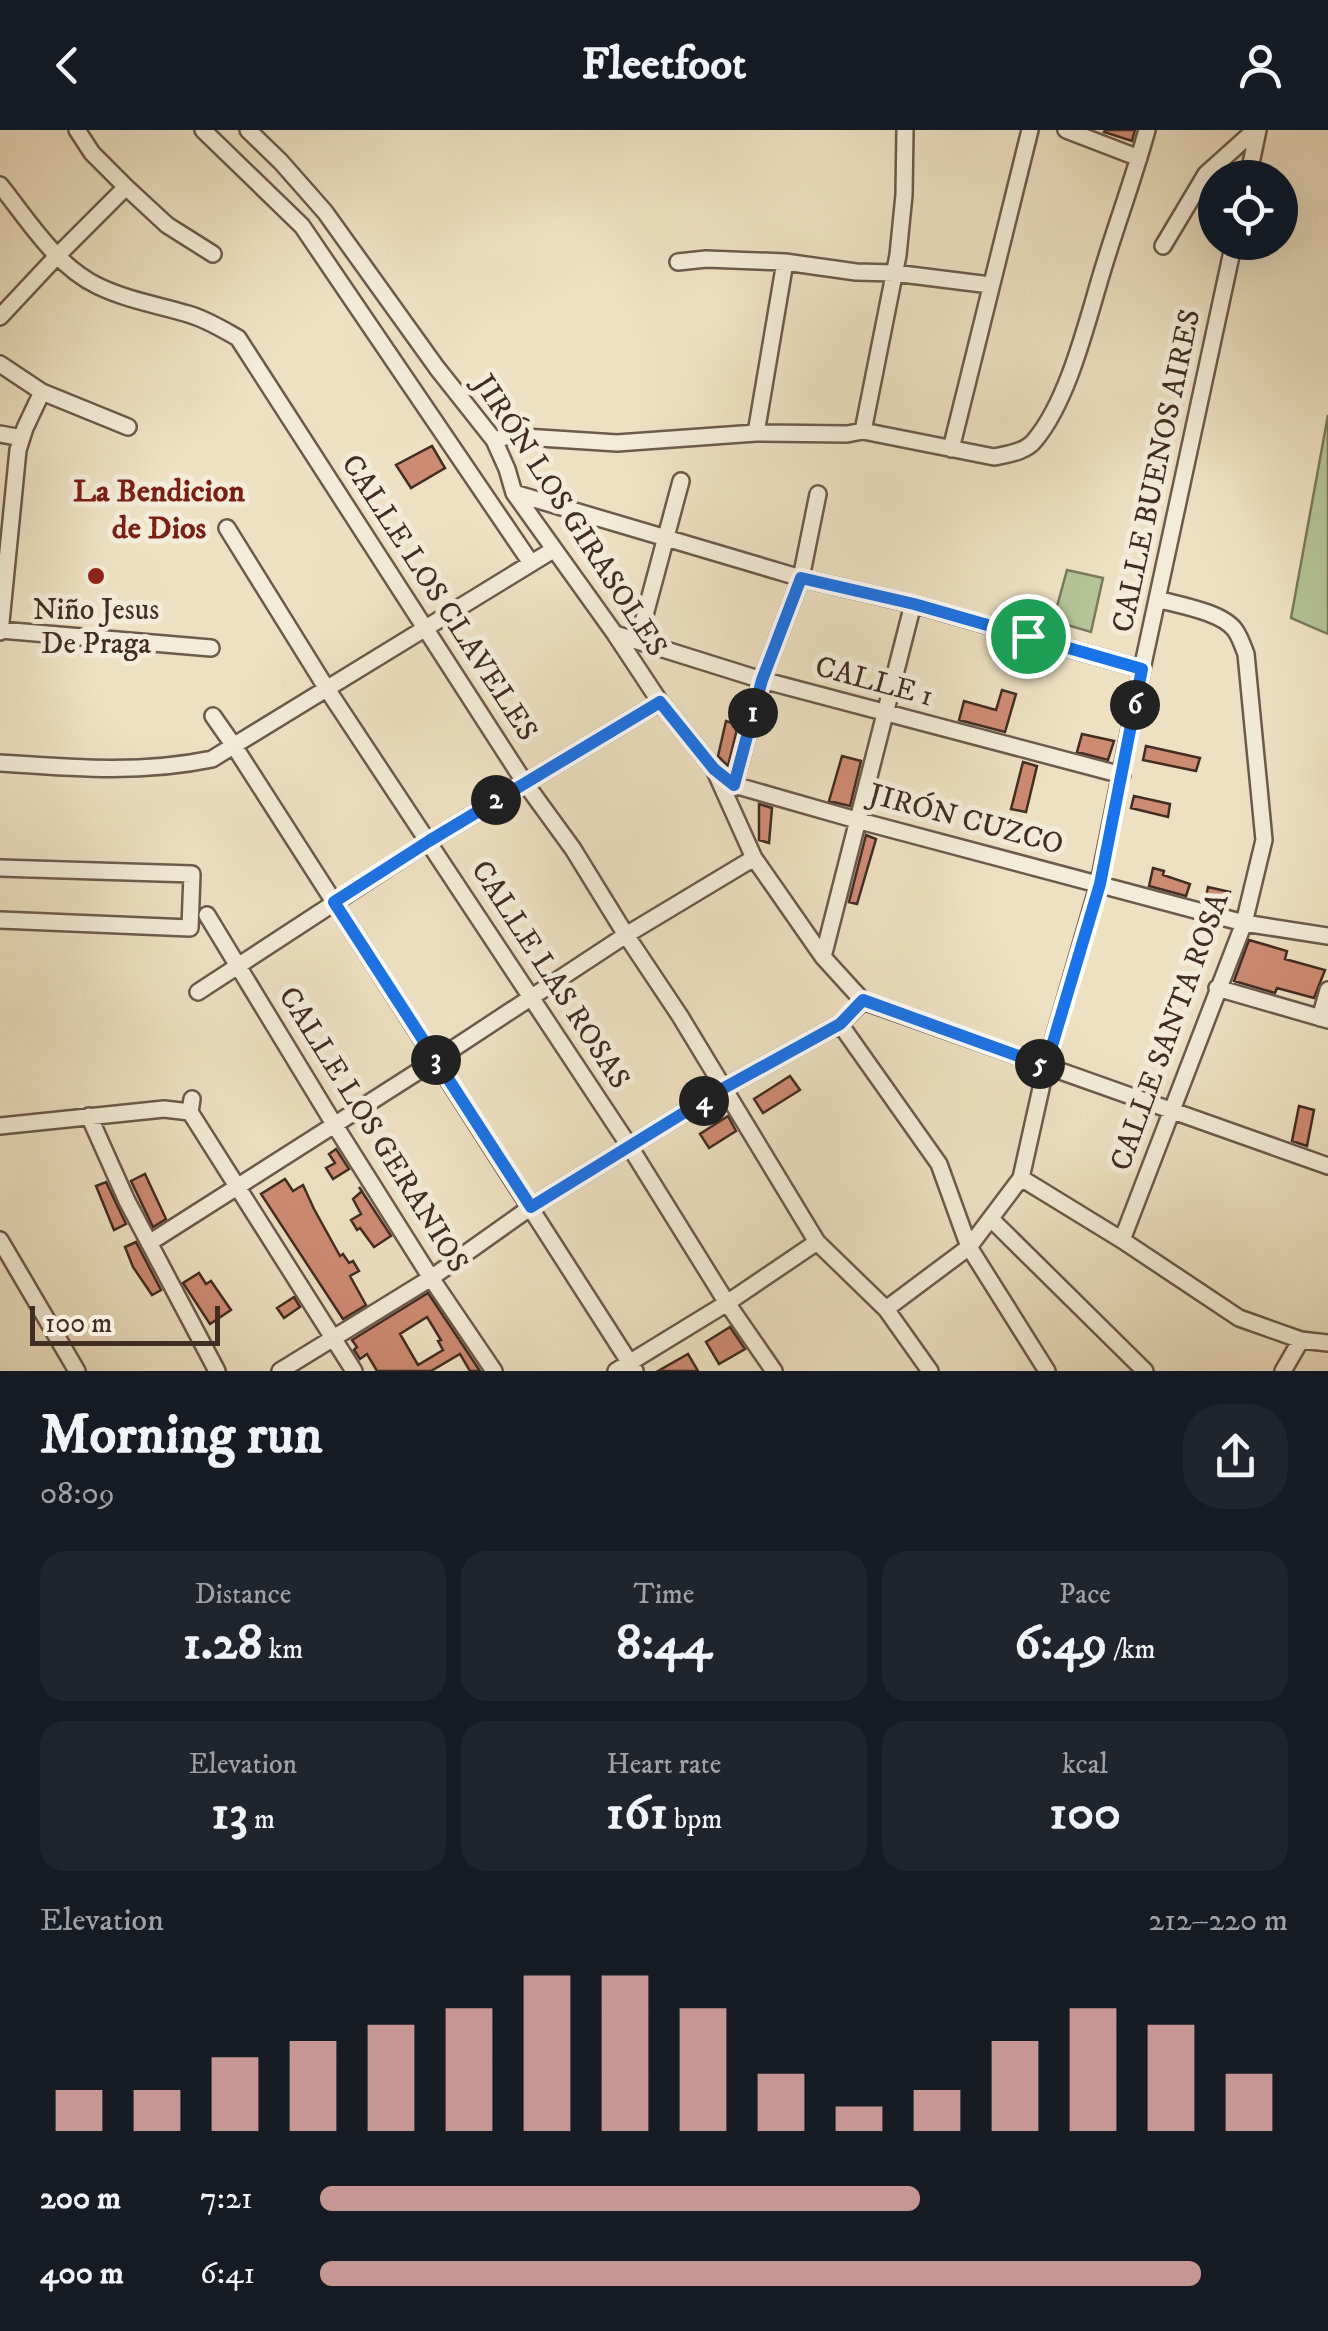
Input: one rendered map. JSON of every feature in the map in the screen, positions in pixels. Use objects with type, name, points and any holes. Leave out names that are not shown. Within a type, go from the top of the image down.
[{"type":"street","points":[[77,130],[92,153],[167,225],[213,254]]},
{"type":"street","points":[[203,130],[302,226],[531,563]]},
{"type":"street","name":"JIRÓN LOS GIRASOLES","points":[[248,130],[314,200],[494,440],[514,493],[660,702],[714,769],[754,858],[823,957],[863,1000]]},
{"type":"street","points":[[863,431],[894,274],[904,194],[906,130]]},
{"type":"street","points":[[951,449],[1030,130]]},
{"type":"street","points":[[1066,130],[1139,158]]},
{"type":"street","points":[[494,440],[509,436],[617,442],[863,431],[994,457],[1028,446],[1044,430],[1070,371],[1147,130]]},
{"type":"street","points":[[1251,160],[1256,130]]},
{"type":"street","points":[[1163,246],[1206,174],[1256,130]]},
{"type":"street","name":"CALLE LOS CLAVELES","points":[[0,185],[58,255],[96,285],[191,315],[238,338],[680,1016],[817,1242],[886,1309],[930,1371]]},
{"type":"street","points":[[0,318],[126,187]]},
{"type":"street","name":"CALLE BUENOS AIRES","points":[[1021,1178],[1046,1066],[1100,884],[1230,260]]},
{"type":"street","points":[[678,262],[785,262],[990,285]]},
{"type":"street","points":[[756,434],[785,262]]},
{"type":"street","points":[[0,364],[42,392],[128,427]]},
{"type":"street","points":[[42,392],[18,450],[4,546],[0,631],[212,648]]},
{"type":"street","points":[[0,434],[22,438]]},
{"type":"street","points":[[638,641],[681,481]]},
{"type":"street","points":[[514,493],[801,578],[914,604],[1142,669]]},
{"type":"street","points":[[734,785],[762,680],[801,578],[818,494]]},
{"type":"street","name":"CALLE LAS ROSAS","points":[[227,528],[327,689],[774,1371]]},
{"type":"street","points":[[0,763],[112,770],[212,759],[553,550]]},
{"type":"street","name":"CALLE SANTA ROSA","points":[[1122,1240],[1244,923],[1264,840],[1246,654],[1234,628],[1219,617],[1157,599]]},
{"type":"street","points":[[823,957],[914,604]]},
{"type":"street","name":"CALLE 1","points":[[615,634],[762,680],[1122,775]]},
{"type":"street","points":[[198,992],[429,841],[660,702]]},
{"type":"street","points":[[213,716],[531,1207],[627,1368],[817,1242]]},
{"type":"street","name":"JIRÓN CUZCO","points":[[714,769],[734,785],[860,821],[1244,923],[1328,936]]},
{"type":"street","points":[[149,1243],[626,935],[754,858]]},
{"type":"street","points":[[0,868],[192,874],[190,928],[0,920]]},
{"type":"street","name":"CALLE LOS GERANIOS","points":[[207,916],[431,1278],[494,1371]]},
{"type":"street","points":[[1217,988],[1324,1019],[1328,990]]},
{"type":"street","points":[[280,1371],[431,1278],[531,1207],[724,1088],[840,1024],[863,1000],[1328,1166]]},
{"type":"street","points":[[840,1024],[940,1164],[969,1247],[1048,1371]]},
{"type":"street","points":[[0,1126],[191,1106],[354,1371]]},
{"type":"street","points":[[89,1116],[127,1201],[217,1371]]},
{"type":"street","points":[[886,1309],[969,1247],[1021,1178],[1239,1318],[1300,1340],[1328,1343]]},
{"type":"street","points":[[990,1219],[1144,1371]]},
{"type":"street","points":[[0,1240],[77,1371]]},
{"type":"street","points":[[1283,1371],[1300,1340]]},
{"type":"green space","points":[[1328,415],[1328,634],[1291,618]]},
{"type":"green space","points":[[1067,570],[1103,578],[1091,632],[1053,621]]},
{"type":"building","points":[[1105,130],[1135,130],[1132,141]]},
{"type":"building","points":[[432,446],[445,468],[411,488],[396,465]]},
{"type":"building","points":[[1002,690],[1016,694],[1005,732],[959,720],[964,701],[996,710]]},
{"type":"building","points":[[726,721],[738,725],[728,766],[718,756]]},
{"type":"building","points":[[1082,734],[1114,741],[1108,760],[1077,752]]},
{"type":"building","points":[[1146,746],[1200,758],[1196,771],[1143,760]]},
{"type":"building","points":[[842,756],[861,761],[850,806],[829,801]]},
{"type":"building","points":[[1023,762],[1037,766],[1026,812],[1011,809]]},
{"type":"building","points":[[1134,796],[1170,804],[1168,817],[1131,808]]},
{"type":"building","points":[[759,804],[772,808],[769,843],[759,840]]},
{"type":"building","points":[[866,835],[876,839],[857,904],[849,902]]},
{"type":"building","points":[[1153,868],[1190,884],[1186,896],[1149,886]]},
{"type":"building","points":[[1208,887],[1230,892],[1226,907],[1205,901]]},
{"type":"building","points":[[1249,940],[1287,951],[1285,959],[1325,970],[1314,998],[1277,988],[1275,993],[1234,981]]},
{"type":"building","points":[[790,1076],[800,1090],[763,1113],[754,1099]]},
{"type":"building","points":[[1299,1106],[1314,1110],[1307,1146],[1292,1141]]},
{"type":"building","points":[[728,1116],[736,1131],[709,1148],[700,1134]]},
{"type":"building","points":[[336,1149],[349,1169],[333,1179],[326,1168],[335,1163],[329,1154]]},
{"type":"building","points":[[145,1174],[166,1219],[153,1227],[131,1181]]},
{"type":"building","points":[[285,1179],[293,1191],[303,1185],[340,1256],[343,1254],[349,1263],[353,1261],[359,1271],[350,1276],[366,1305],[343,1319],[261,1194]]},
{"type":"building","points":[[106,1182],[126,1224],[114,1230],[96,1186]]},
{"type":"building","points":[[362,1191],[391,1236],[374,1247],[351,1220],[361,1214],[353,1199]]},
{"type":"building","points":[[136,1242],[161,1290],[152,1295],[125,1247]]},
{"type":"building","points":[[199,1273],[206,1284],[211,1281],[231,1310],[210,1324],[183,1283]]},
{"type":"building","points":[[428,1293],[480,1371],[470,1371],[460,1354],[431,1371],[377,1371],[367,1354],[360,1359],[352,1340]],"holes":[[[427,1317],[441,1340],[438,1341],[443,1350],[418,1365],[400,1334]]]},
{"type":"building","points":[[294,1297],[300,1307],[284,1318],[277,1308]]},
{"type":"building","points":[[730,1327],[745,1349],[719,1364],[706,1342]]},
{"type":"building","points":[[688,1354],[698,1371],[658,1371]]},
{"type":"place","name":"Niño Jesus De Praga","points":[[96,576]]},
{"type":"district","name":"La Bendicion de Dios","points":[[159,510]]},
{"type":"route","points":[[801,578],[1028,636],[1142,669],[1100,884],[1046,1066],[863,1000],[840,1024],[724,1088],[531,1207],[334,902],[660,702],[714,769],[734,785],[762,680],[801,578]]}]
